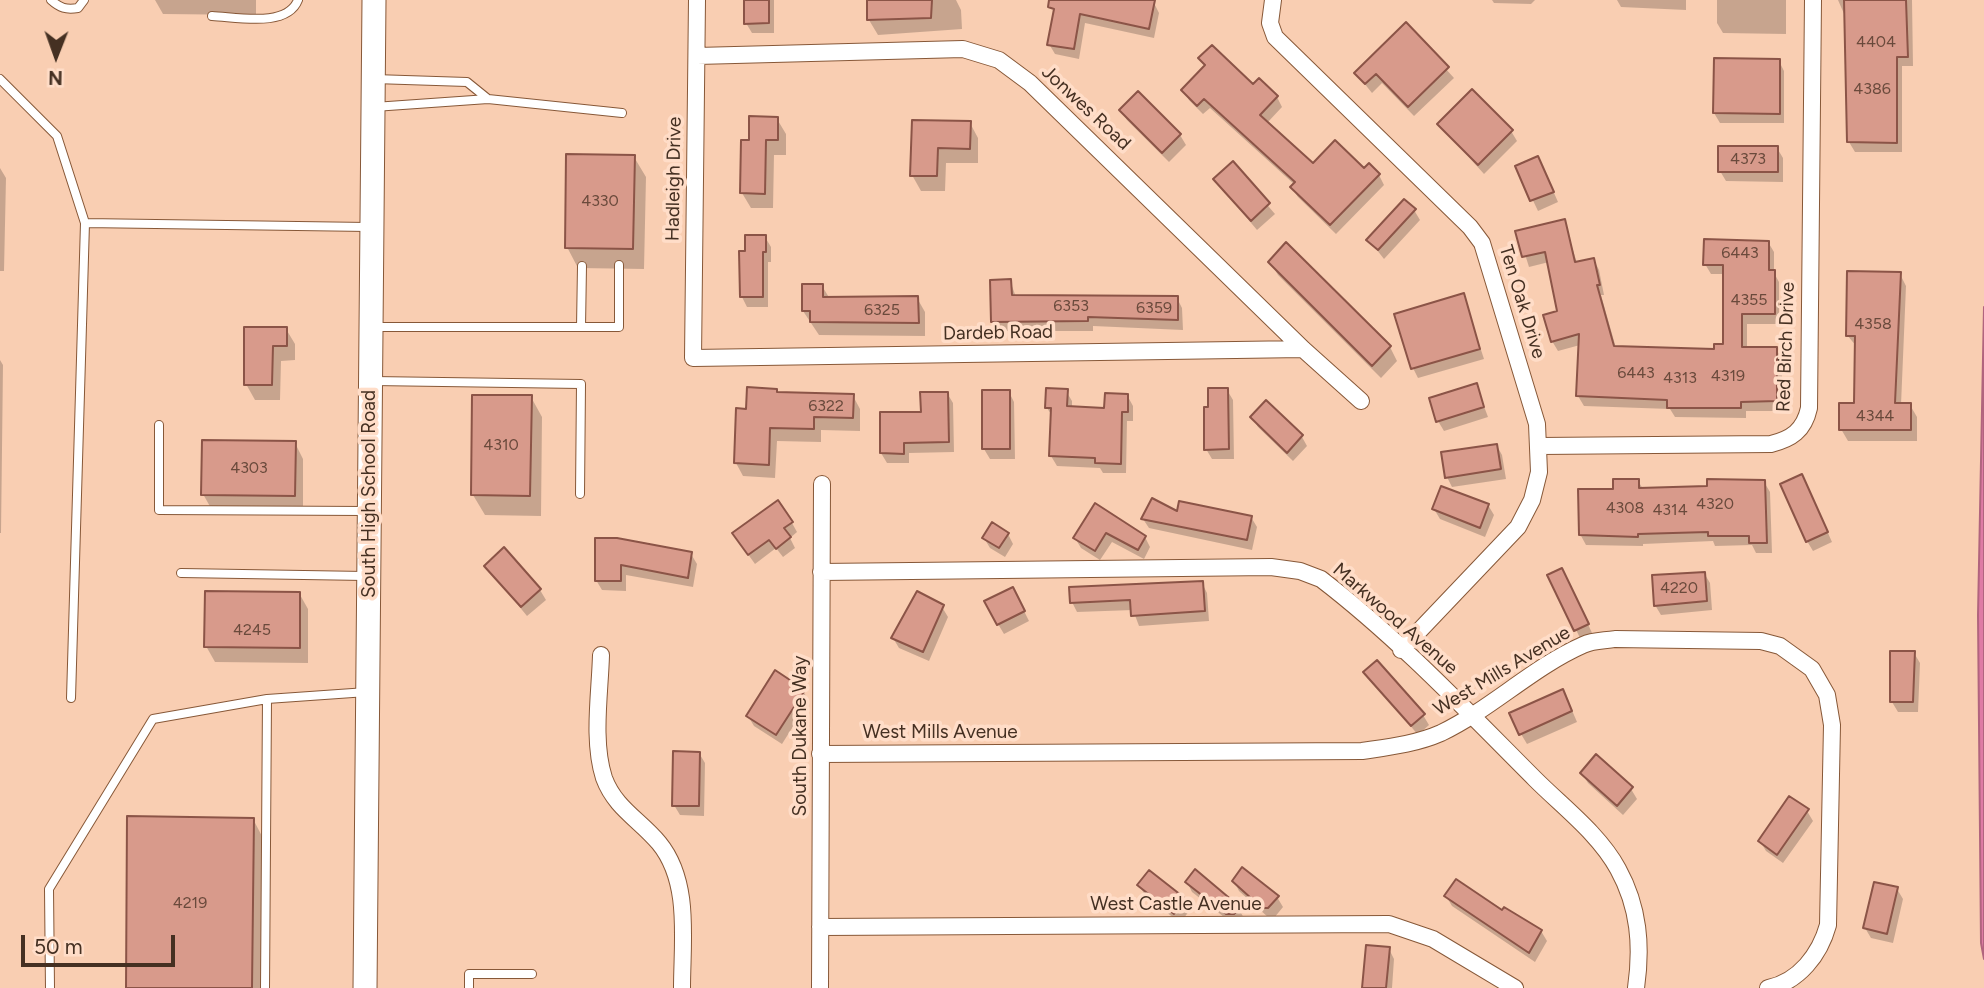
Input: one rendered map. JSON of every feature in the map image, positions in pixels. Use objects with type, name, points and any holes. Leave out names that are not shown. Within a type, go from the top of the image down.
[{"type":"street","name":"South High School Road","points":[[365,988],[374,0]]},
{"type":"street","name":"Hadleigh Drive","points":[[693,358],[697,0]]},
{"type":"street","name":"Ten Oak Drive","points":[[1273,0],[1270,23],[1275,37],[1470,227],[1482,243],[1537,425],[1540,446],[1535,489],[1518,527],[1401,650]]},
{"type":"street","name":"Red Birch Drive","points":[[1540,446],[1770,444],[1792,437],[1805,422],[1809,408],[1813,0]]},
{"type":"street","name":"Jonwes Road","points":[[696,56],[963,49],[999,60],[1040,92],[1303,349],[1361,401]]},
{"type":"street","name":"Dardeb Road","points":[[693,358],[1303,349]]},
{"type":"street","name":"South Dukane Way","points":[[821,988],[822,484]]},
{"type":"street","name":"Markwood Avenue","points":[[821,572],[1286,567],[1321,579],[1471,715],[1601,845],[1627,886],[1637,923],[1640,951],[1636,988]]},
{"type":"street","name":"West Mills Avenue","points":[[820,754],[1362,751],[1419,740],[1446,730],[1570,652],[1601,640],[1761,641],[1789,651],[1812,668],[1823,686],[1832,714],[1830,912],[1825,935],[1814,957],[1794,976],[1772,987]]},
{"type":"street","points":[[601,655],[602,768],[617,801],[660,844],[677,875],[681,901],[682,988]]},
{"type":"street","name":"West Castle Avenue","points":[[820,927],[1388,924],[1433,939],[1516,988]]},
{"type":"street","points":[[1483,988],[1487,971]]},
{"type":"lane","points":[[51,0],[58,7],[69,10],[78,8],[84,0]]},
{"type":"lane","points":[[212,16],[283,17],[294,10],[298,0]]},
{"type":"lane","points":[[0,79],[57,136],[85,223],[71,698]]},
{"type":"lane","points":[[373,79],[467,82],[488,99]]},
{"type":"lane","points":[[373,107],[488,99],[622,113]]},
{"type":"lane","points":[[85,223],[371,227]]},
{"type":"lane","points":[[370,327],[619,327],[620,265]]},
{"type":"lane","points":[[581,327],[582,266]]},
{"type":"lane","points":[[370,381],[581,384],[580,494]]},
{"type":"lane","points":[[159,425],[159,510],[369,511]]},
{"type":"lane","points":[[181,573],[368,576]]},
{"type":"lane","points":[[51,988],[49,889],[153,719],[267,699],[367,692]]},
{"type":"lane","points":[[265,988],[267,699]]},
{"type":"lane","points":[[469,988],[469,974],[532,974]]},
{"type":"shaded area","points":[[1984,307],[1984,959],[1981,943],[1978,615]]},
{"type":"building","points":[[744,0],[769,0],[769,23],[744,24]]},
{"type":"building","points":[[867,0],[932,0],[931,18],[867,20]]},
{"type":"building","points":[[1049,0],[1155,0],[1149,29],[1080,14],[1074,49],[1047,45],[1054,9],[1048,7]]},
{"type":"building","points":[[1844,0],[1906,0],[1908,57],[1897,57],[1897,143],[1847,142]]},
{"type":"building","points":[[1406,22],[1449,67],[1408,107],[1376,74],[1365,84],[1354,73]]},
{"type":"building","points":[[1212,45],[1253,84],[1259,78],[1278,96],[1260,115],[1313,163],[1335,140],[1364,168],[1369,163],[1380,174],[1330,225],[1290,187],[1295,182],[1204,99],[1197,106],[1181,90],[1205,65],[1198,58]]},
{"type":"building","points":[[1714,58],[1780,59],[1780,114],[1713,113]]},
{"type":"building","points":[[1472,89],[1513,130],[1478,165],[1437,124]]},
{"type":"building","points":[[1138,91],[1181,134],[1162,153],[1119,110]]},
{"type":"building","points":[[749,116],[778,117],[778,140],[766,140],[765,194],[740,193],[741,140],[749,140]]},
{"type":"building","points":[[912,120],[971,121],[970,149],[938,148],[937,176],[910,176]]},
{"type":"building","points":[[1718,146],[1778,146],[1778,172],[1718,172]]},
{"type":"building","points":[[566,154],[635,155],[633,249],[565,248]]},
{"type":"building","points":[[1538,156],[1554,192],[1530,201],[1515,166]]},
{"type":"building","points":[[1233,161],[1270,203],[1251,221],[1213,179]]},
{"type":"building","points":[[1404,199],[1416,209],[1378,250],[1366,240]]},
{"type":"building","points":[[1565,219],[1575,262],[1594,258],[1600,285],[1597,285],[1614,346],[1714,349],[1714,344],[1723,344],[1723,265],[1703,265],[1704,239],[1769,241],[1769,270],[1775,270],[1775,314],[1742,314],[1742,347],[1777,347],[1777,401],[1741,402],[1741,408],[1667,408],[1667,400],[1576,396],[1579,334],[1551,342],[1543,315],[1557,311],[1545,252],[1522,257],[1515,231]]},
{"type":"building","points":[[745,235],[766,235],[766,252],[763,252],[763,297],[740,297],[739,251],[745,251]]},
{"type":"building","points":[[1286,242],[1391,346],[1372,366],[1268,262]]},
{"type":"building","points":[[1847,271],[1901,272],[1895,403],[1911,403],[1911,430],[1839,430],[1839,403],[1854,403],[1855,336],[1846,336]]},
{"type":"building","points":[[1011,279],[1012,295],[1178,296],[1178,320],[1088,317],[1088,321],[991,322],[990,280]]},
{"type":"building","points":[[802,284],[823,284],[823,297],[918,296],[919,323],[810,322],[810,311],[802,311]]},
{"type":"building","points":[[1464,293],[1480,349],[1411,369],[1394,314]]},
{"type":"building","points":[[244,327],[287,327],[287,346],[273,346],[272,385],[244,385]]},
{"type":"building","points":[[1477,383],[1484,407],[1436,422],[1429,398]]},
{"type":"building","points":[[747,387],[777,389],[777,392],[854,394],[853,418],[814,417],[814,429],[770,428],[769,465],[734,463],[736,408],[746,409]]},
{"type":"building","points":[[1046,388],[1068,389],[1067,406],[1104,408],[1105,393],[1128,394],[1128,412],[1122,412],[1121,464],[1095,463],[1095,458],[1049,456],[1051,408],[1045,408]]},
{"type":"building","points":[[1208,388],[1228,388],[1229,449],[1204,450],[1204,407],[1208,407]]},
{"type":"building","points":[[982,390],[1010,390],[1010,449],[982,449]]},
{"type":"building","points":[[920,392],[948,392],[949,442],[904,443],[904,454],[880,453],[880,412],[921,412]]},
{"type":"building","points":[[472,395],[532,395],[530,496],[471,495]]},
{"type":"building","points":[[1266,400],[1303,435],[1287,453],[1250,417]]},
{"type":"building","points":[[202,440],[296,441],[295,496],[201,495]]},
{"type":"building","points":[[1497,444],[1501,469],[1445,478],[1441,452]]},
{"type":"building","points":[[1802,474],[1828,532],[1806,542],[1780,484]]},
{"type":"building","points":[[1613,479],[1639,479],[1639,488],[1707,486],[1707,479],[1765,480],[1767,543],[1749,543],[1749,536],[1708,536],[1708,532],[1638,534],[1638,537],[1579,535],[1578,489],[1613,489]]},
{"type":"building","points":[[1441,486],[1489,504],[1480,528],[1432,509]]},
{"type":"building","points":[[1152,498],[1177,511],[1179,501],[1252,516],[1247,540],[1141,519]]},
{"type":"building","points":[[778,500],[793,522],[784,528],[791,537],[776,549],[769,540],[748,555],[732,533]]},
{"type":"building","points":[[1095,503],[1146,536],[1138,550],[1106,533],[1095,551],[1073,538]]},
{"type":"building","points":[[992,522],[1009,533],[999,548],[982,538]]},
{"type":"building","points":[[595,538],[617,538],[692,552],[688,578],[621,565],[621,581],[595,581]]},
{"type":"building","points":[[504,547],[541,589],[521,607],[484,566]]},
{"type":"building","points":[[1562,568],[1589,624],[1574,631],[1547,575]]},
{"type":"building","points":[[1705,572],[1707,601],[1654,606],[1652,575]]},
{"type":"building","points":[[1203,581],[1205,611],[1131,616],[1130,600],[1070,603],[1069,587]]},
{"type":"building","points":[[1013,587],[1025,611],[997,625],[984,601]]},
{"type":"building","points":[[205,591],[300,592],[300,648],[204,647]]},
{"type":"building","points":[[917,591],[944,605],[923,652],[891,638]]},
{"type":"building","points":[[1890,651],[1915,651],[1913,702],[1890,702]]},
{"type":"building","points":[[1377,660],[1425,714],[1411,726],[1363,672]]},
{"type":"building","points":[[775,670],[805,690],[776,735],[746,716]]},
{"type":"building","points":[[1563,689],[1572,711],[1519,735],[1509,713]]},
{"type":"building","points":[[673,751],[700,752],[699,806],[672,806]]},
{"type":"building","points":[[1596,754],[1633,787],[1617,806],[1580,773]]},
{"type":"building","points":[[1789,796],[1809,809],[1777,855],[1758,841]]},
{"type":"building","points":[[127,816],[254,818],[252,988],[126,988]]},
{"type":"building","points":[[1242,867],[1279,896],[1268,908],[1262,908],[1232,881]]},
{"type":"building","points":[[1195,869],[1240,907],[1234,914],[1226,914],[1185,882]]},
{"type":"building","points":[[1149,870],[1186,899],[1174,914],[1137,885]]},
{"type":"building","points":[[1456,879],[1502,910],[1504,907],[1542,930],[1529,953],[1444,896]]},
{"type":"building","points":[[1874,882],[1898,887],[1887,934],[1863,928]]},
{"type":"building","points":[[1366,945],[1390,947],[1386,988],[1362,988]]}]
